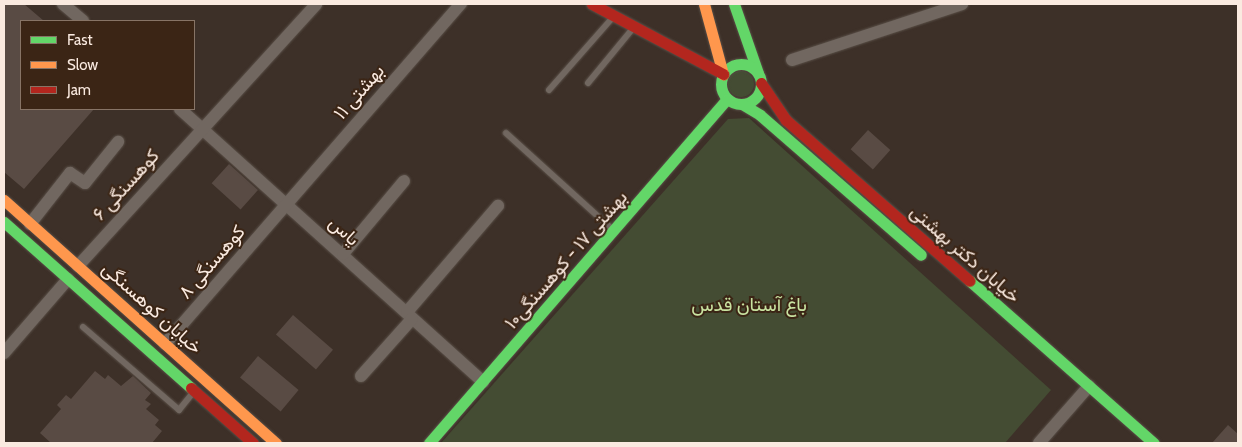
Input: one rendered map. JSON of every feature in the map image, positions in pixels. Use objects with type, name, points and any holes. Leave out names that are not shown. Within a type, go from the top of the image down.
[{"type":"street","points":[[64,4],[82,20]]},
{"type":"street","name":"کوهسنگی ۶","points":[[78,266],[316,4]]},
{"type":"street","name":"بهشتی ۱۱","points":[[286,205],[461,4]]},
{"type":"street","points":[[592,4],[723,74]]},
{"type":"street","points":[[792,60],[962,4]]},
{"type":"street","points":[[723,74],[730,66],[740,63],[750,66],[760,78],[756,97],[742,104],[727,99],[721,84],[723,74],[705,5],[727,7]]},
{"type":"street","name":"خیابان دکتر بهشتی","points":[[727,7],[760,78],[786,120],[1086,390],[1138,443]]},
{"type":"street","name":"بهشتی ۱۷ - کوهسنگی۱۰","points":[[429,443],[727,99]]},
{"type":"street","name":"خیابان دکتر بهشتی","points":[[742,104],[760,115],[1086,390],[1154,443]]},
{"type":"street","name":"یاس","points":[[181,110],[343,254],[482,382]]},
{"type":"street","points":[[30,224],[70,173],[85,183],[118,142]]},
{"type":"street","points":[[343,254],[404,181]]},
{"type":"street","name":"خیابان کوهسنگی","points":[[4,200],[276,443]]},
{"type":"street","name":"کوهسنگی ۸","points":[[165,344],[286,205]]},
{"type":"street","points":[[361,376],[498,206]]},
{"type":"street","name":"خیابان کوهسنگی","points":[[4,222],[253,443]]},
{"type":"street","points":[[4,353],[68,279]]},
{"type":"street","points":[[1039,443],[1086,390]]},
{"type":"lane","points":[[549,90],[614,15]]},
{"type":"lane","points":[[588,83],[635,26]]},
{"type":"lane","points":[[506,132],[614,231]]},
{"type":"lane","points":[[83,327],[179,410],[195,391]]},
{"type":"green space","points":[[741,71],[750,75],[754,84],[750,93],[741,97],[732,93],[728,84],[732,75]]},
{"type":"green space","name":"باغ آستان قدس","points":[[749,118],[1051,390],[1005,443],[441,443],[728,119]]},
{"type":"building","points":[[4,4],[24,4],[43,20],[20,20],[20,110],[93,110],[24,189],[4,172]]},
{"type":"building","points":[[868,130],[890,150],[873,169],[851,149]]},
{"type":"building","points":[[229,164],[258,190],[241,209],[212,183]]},
{"type":"building","points":[[293,315],[333,350],[316,369],[276,335]]},
{"type":"building","points":[[258,356],[299,390],[281,412],[240,377]]},
{"type":"building","points":[[95,371],[105,379],[108,375],[121,386],[133,376],[151,393],[145,400],[151,404],[146,409],[159,420],[155,425],[162,431],[152,443],[51,443],[40,433],[61,409],[57,405],[66,395],[71,399]]},
{"type":"building","points":[[1228,425],[1238,434],[1238,443],[1212,443]]},
{"type":"traffic: fast","points":[[734,4],[758,73]]},
{"type":"traffic: fast","points":[[745,64],[752,67],[758,73],[761,84],[760,92],[752,101],[745,104],[737,104],[730,101],[722,92],[721,80],[724,73],[733,65],[745,64]]},
{"type":"traffic: fast","points":[[429,443],[727,99]]},
{"type":"traffic: fast","points":[[742,104],[760,115],[921,255]]},
{"type":"traffic: fast","points":[[4,222],[191,388]]},
{"type":"traffic: fast","points":[[970,281],[1154,443]]},
{"type":"traffic: slow","points":[[704,4],[723,74]]},
{"type":"traffic: slow","points":[[4,200],[276,443]]},
{"type":"traffic: jam","points":[[592,4],[723,74]]},
{"type":"traffic: jam","points":[[761,83],[786,120],[970,281]]},
{"type":"traffic: jam","points":[[191,388],[253,443]]}]
